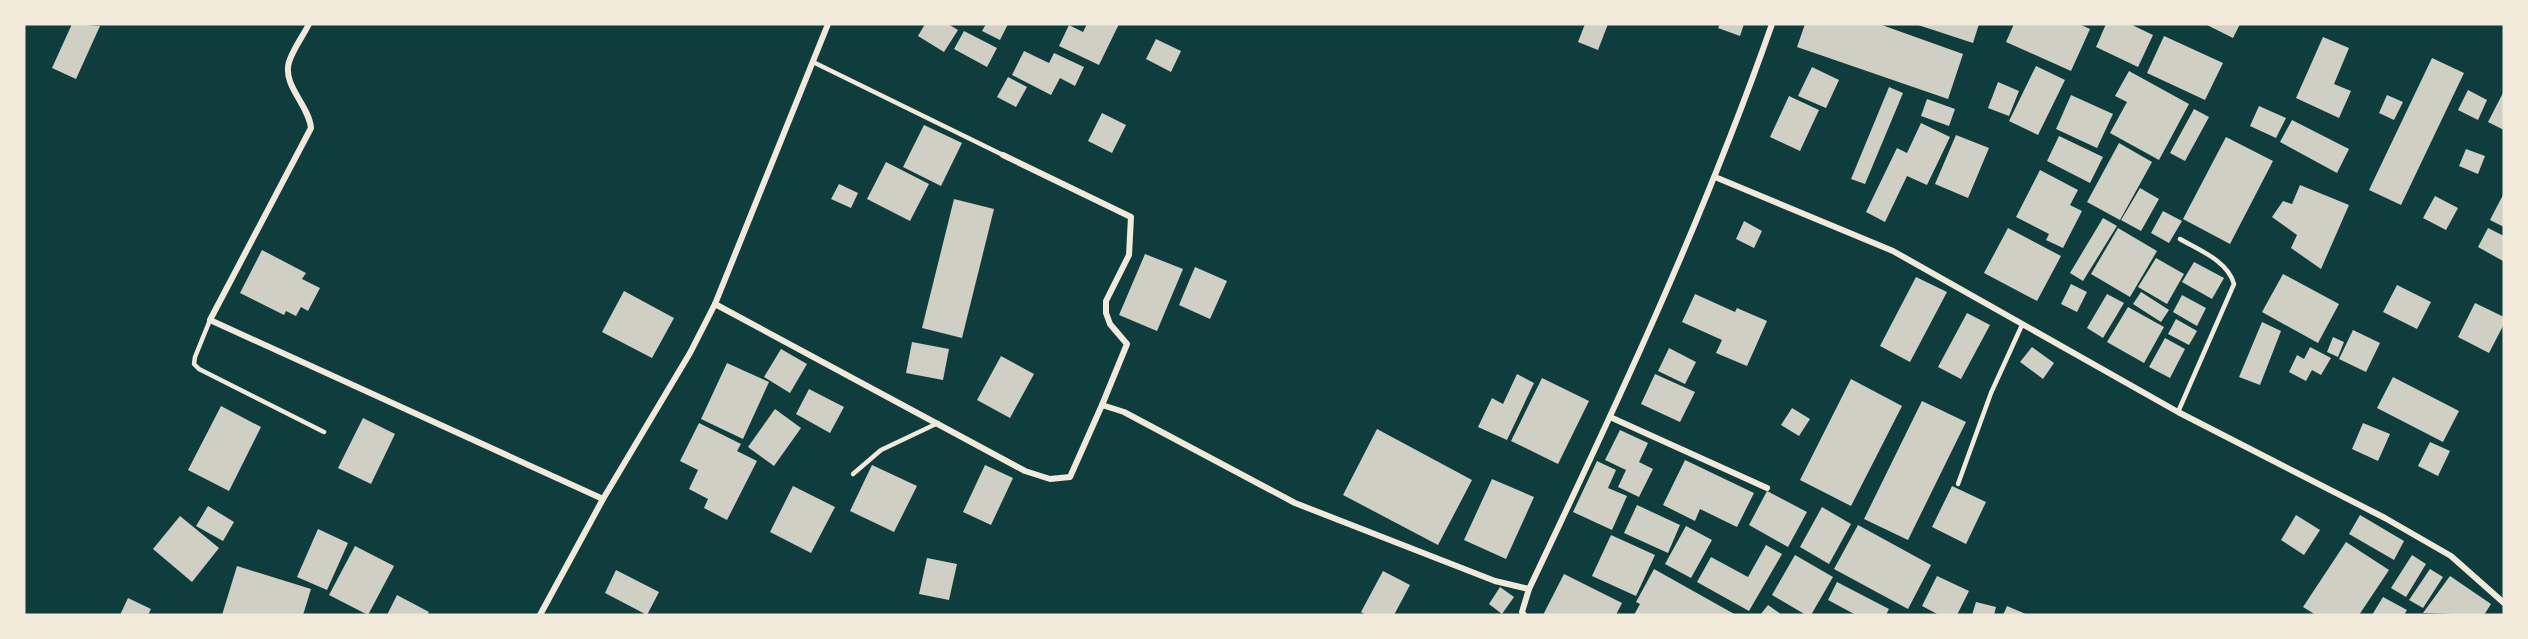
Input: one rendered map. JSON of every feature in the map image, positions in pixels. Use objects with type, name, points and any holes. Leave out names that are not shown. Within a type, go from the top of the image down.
[{"type":"street","points":[[309,24],[289,63],[288,77],[310,116],[312,128],[210,320],[603,499]]},
{"type":"street","points":[[540,615],[603,499],[690,353],[715,304],[828,24]]},
{"type":"street","points":[[1524,615],[1522,612],[1529,589],[1610,417],[1715,177],[1772,24]]},
{"type":"street","points":[[715,304],[1025,471],[1050,478],[1070,477],[1127,344],[1110,324],[1106,313],[1106,301],[1129,255],[1131,217],[1003,155]]},
{"type":"street","points":[[1715,177],[1893,251],[2178,412],[2385,518],[2451,556],[2504,603]]},
{"type":"street","points":[[1102,405],[1124,412],[1295,503],[1495,581],[1529,589]]},
{"type":"street","points":[[1610,417],[1767,488]]},
{"type":"lane","points":[[813,62],[1003,155]]},
{"type":"lane","points":[[2178,412],[2234,284],[2231,274],[2213,258],[2180,239]]},
{"type":"lane","points":[[210,320],[194,364],[324,432]]},
{"type":"lane","points":[[1958,484],[1991,393],[2022,325]]},
{"type":"lane","points":[[853,474],[881,450],[938,423]]},
{"type":"building","points":[[72,24],[100,26],[76,79],[52,68]]},
{"type":"building","points":[[925,24],[948,24],[958,30],[944,52],[918,36]]},
{"type":"building","points":[[986,24],[1008,24],[1000,40],[982,31]]},
{"type":"building","points":[[1087,24],[1119,24],[1099,65],[1059,46],[1069,25],[1083,32]]},
{"type":"building","points":[[1585,24],[1608,24],[1598,50],[1578,42]]},
{"type":"building","points":[[1720,24],[1744,24],[1740,36],[1718,28]]},
{"type":"building","points":[[1805,24],[1879,24],[1963,54],[1948,99],[1797,47]]},
{"type":"building","points":[[1915,24],[1979,24],[1973,43]]},
{"type":"building","points":[[2014,24],[2079,24],[2090,29],[2071,71],[2006,42]]},
{"type":"building","points":[[2106,24],[2130,24],[2153,35],[2138,67],[2096,47]]},
{"type":"building","points":[[2205,24],[2240,24],[2233,38]]},
{"type":"building","points":[[964,31],[997,48],[987,67],[954,49]]},
{"type":"building","points":[[2164,36],[2223,63],[2205,100],[2147,73]]},
{"type":"building","points":[[2323,37],[2349,48],[2334,84],[2351,91],[2339,118],[2296,98]]},
{"type":"building","points":[[1156,39],[1181,51],[1171,72],[1146,59]]},
{"type":"building","points":[[1024,51],[1049,63],[1054,53],[1084,67],[1075,86],[1060,78],[1051,95],[1012,75]]},
{"type":"building","points":[[2432,58],[2464,73],[2401,205],[2369,190]]},
{"type":"building","points":[[2036,66],[2065,80],[2038,135],[2009,121]]},
{"type":"building","points":[[1812,67],[1839,80],[1826,108],[1798,96]]},
{"type":"building","points":[[2129,71],[2189,104],[2159,160],[2110,133],[2127,102],[2115,96]]},
{"type":"building","points":[[1008,77],[1027,87],[1016,107],[997,97]]},
{"type":"building","points":[[1998,82],[2019,91],[2009,116],[1988,108]]},
{"type":"building","points":[[1889,87],[1903,93],[1865,184],[1851,179]]},
{"type":"building","points":[[2468,90],[2487,100],[2478,120],[2458,110]]},
{"type":"building","points":[[2504,91],[2504,130],[2488,122]]},
{"type":"building","points":[[2071,95],[2113,114],[2097,148],[2056,129]]},
{"type":"building","points":[[2387,95],[2403,102],[2394,120],[2379,113]]},
{"type":"building","points":[[1789,96],[1819,110],[1800,151],[1770,137]]},
{"type":"building","points":[[1927,99],[1955,109],[1949,126],[1921,116]]},
{"type":"building","points":[[2259,106],[2286,118],[2276,138],[2250,126]]},
{"type":"building","points":[[2194,109],[2209,117],[2185,161],[2170,153]]},
{"type":"building","points":[[1102,113],[1126,125],[1112,153],[1088,141]]},
{"type":"building","points":[[2292,120],[2349,149],[2337,173],[2280,142]]},
{"type":"building","points":[[1921,123],[1950,137],[1927,185],[1907,176],[1885,222],[1866,212],[1897,148],[1907,153]]},
{"type":"building","points":[[924,125],[962,143],[941,186],[903,167]]},
{"type":"building","points":[[1956,135],[1989,148],[1968,198],[1935,184]]},
{"type":"building","points":[[2059,136],[2103,157],[2090,183],[2047,161]]},
{"type":"building","points":[[2226,137],[2273,161],[2230,244],[2183,219]]},
{"type":"building","points":[[2119,143],[2152,162],[2120,220],[2087,202]]},
{"type":"building","points":[[2466,149],[2485,156],[2478,174],[2459,166]]},
{"type":"building","points":[[886,162],[929,184],[910,221],[867,199]]},
{"type":"building","points":[[2040,170],[2078,190],[2070,205],[2082,211],[2063,248],[2046,240],[2049,234],[2016,217]]},
{"type":"building","points":[[839,184],[858,193],[851,208],[831,199]]},
{"type":"building","points":[[2300,185],[2349,205],[2321,269],[2291,248],[2297,235],[2272,217],[2283,201],[2292,204]]},
{"type":"building","points":[[2140,188],[2159,199],[2141,231],[2121,220]]},
{"type":"building","points":[[2504,193],[2504,227],[2490,220]]},
{"type":"building","points":[[2435,196],[2458,208],[2446,230],[2423,218]]},
{"type":"building","points":[[954,199],[994,209],[962,338],[922,328]]},
{"type":"building","points":[[2163,211],[2182,221],[2169,243],[2151,233]]},
{"type":"building","points":[[2103,218],[2117,226],[2083,281],[2070,273]]},
{"type":"building","points":[[1744,221],[1762,231],[1754,248],[1736,239]]},
{"type":"building","points":[[2008,228],[2061,256],[2037,301],[1984,273]]},
{"type":"building","points":[[2118,228],[2157,251],[2130,297],[2091,274]]},
{"type":"building","points":[[2488,228],[2504,236],[2503,261],[2478,247]]},
{"type":"building","points":[[262,250],[306,273],[302,279],[320,288],[308,311],[301,307],[296,316],[286,311],[284,315],[240,293]]},
{"type":"building","points":[[1145,254],[1183,269],[1157,331],[1119,315]]},
{"type":"building","points":[[2156,258],[2184,274],[2167,304],[2138,287]]},
{"type":"building","points":[[2194,262],[2224,278],[2212,299],[2182,282]]},
{"type":"building","points":[[1195,267],[1227,281],[1210,319],[1179,305]]},
{"type":"building","points":[[2283,274],[2339,304],[2318,343],[2262,312]]},
{"type":"building","points":[[1916,277],[1947,292],[1910,362],[1880,346]]},
{"type":"building","points":[[2071,284],[2087,292],[2077,312],[2061,304]]},
{"type":"building","points":[[2397,285],[2431,302],[2417,329],[2383,312]]},
{"type":"building","points":[[624,291],[674,318],[652,358],[602,332]]},
{"type":"building","points":[[2141,292],[2169,310],[2161,322],[2133,304]]},
{"type":"building","points":[[1695,294],[1735,312],[1737,308],[1767,321],[1747,366],[1716,353],[1722,340],[1682,322]]},
{"type":"building","points":[[2107,294],[2124,303],[2103,338],[2087,328]]},
{"type":"building","points":[[2182,295],[2206,308],[2197,326],[2173,312]]},
{"type":"building","points":[[2475,303],[2504,317],[2504,324],[2489,353],[2458,337]]},
{"type":"building","points":[[2128,307],[2164,327],[2144,363],[2107,342]]},
{"type":"building","points":[[1967,313],[1990,325],[1961,379],[1938,367]]},
{"type":"building","points":[[2176,319],[2197,331],[2189,345],[2168,334]]},
{"type":"building","points":[[2262,322],[2281,331],[2260,385],[2239,377]]},
{"type":"building","points":[[2353,330],[2380,343],[2366,372],[2339,359]]},
{"type":"building","points":[[2333,337],[2344,342],[2338,357],[2327,352]]},
{"type":"building","points":[[2165,338],[2185,349],[2170,378],[2149,367]]},
{"type":"building","points":[[912,342],[949,349],[943,380],[906,373]]},
{"type":"building","points":[[2032,347],[2054,363],[2043,379],[2020,362]]},
{"type":"building","points":[[2310,347],[2331,358],[2321,375],[2312,370],[2306,381],[2289,372],[2297,355],[2304,359]]},
{"type":"building","points":[[1669,348],[1696,362],[1685,384],[1658,371]]},
{"type":"building","points":[[781,349],[807,364],[790,393],[764,377]]},
{"type":"building","points":[[1001,356],[1034,374],[1010,418],[977,400]]},
{"type":"building","points":[[727,363],[769,382],[743,439],[701,419]]},
{"type":"building","points":[[1517,374],[1534,383],[1507,440],[1478,427],[1492,398],[1503,404]]},
{"type":"building","points":[[1655,374],[1695,392],[1680,422],[1641,404]]},
{"type":"building","points":[[2393,377],[2459,411],[2443,442],[2377,408]]},
{"type":"building","points":[[1542,378],[1589,401],[1558,464],[1511,441]]},
{"type":"building","points":[[1851,379],[1902,406],[1851,506],[1800,480]]},
{"type":"building","points":[[809,389],[844,407],[830,433],[796,414]]},
{"type":"building","points":[[1922,401],[1966,422],[1908,540],[1864,519]]},
{"type":"building","points":[[221,406],[261,427],[229,491],[188,470]]},
{"type":"building","points":[[1792,408],[1810,419],[1799,436],[1781,425]]},
{"type":"building","points":[[775,409],[801,428],[774,466],[748,447]]},
{"type":"building","points":[[363,418],[395,434],[371,484],[338,468]]},
{"type":"building","points":[[699,423],[741,444],[737,451],[757,461],[727,520],[704,508],[708,499],[689,489],[698,470],[680,461]]},
{"type":"building","points":[[2363,423],[2390,434],[2378,461],[2352,449]]},
{"type":"building","points":[[1377,429],[1472,480],[1438,545],[1343,495]]},
{"type":"building","points":[[1620,430],[1648,443],[1639,462],[1653,469],[1639,497],[1618,487],[1626,470],[1605,460]]},
{"type":"building","points":[[2430,442],[2450,451],[2438,476],[2418,466]]},
{"type":"building","points":[[1685,460],[1754,493],[1737,527],[1700,509],[1695,521],[1663,505]]},
{"type":"building","points":[[1597,461],[1616,470],[1608,488],[1627,496],[1612,530],[1573,512]]},
{"type":"building","points":[[872,465],[917,486],[894,532],[850,511]]},
{"type":"building","points":[[985,465],[1013,478],[991,525],[963,512]]},
{"type":"building","points":[[1492,479],[1534,497],[1506,559],[1464,540]]},
{"type":"building","points":[[793,486],[835,507],[811,553],[770,532]]},
{"type":"building","points":[[1952,486],[1986,502],[1966,544],[1932,527]]},
{"type":"building","points":[[1767,491],[1807,512],[1788,547],[1749,525]]},
{"type":"building","points":[[1637,505],[1680,525],[1668,553],[1624,533]]},
{"type":"building","points":[[208,506],[234,522],[223,541],[196,526]]},
{"type":"building","points":[[1822,507],[1851,524],[1829,564],[1800,547]]},
{"type":"building","points":[[2296,515],[2320,530],[2304,555],[2281,540]]},
{"type":"building","points":[[2360,515],[2404,541],[2394,560],[2349,534]]},
{"type":"building","points":[[180,516],[219,548],[192,582],[153,549]]},
{"type":"building","points":[[1858,525],[1931,565],[1908,609],[1834,569]]},
{"type":"building","points":[[1686,526],[1712,540],[1691,578],[1665,564]]},
{"type":"building","points":[[318,529],[348,543],[327,590],[297,577]]},
{"type":"building","points":[[1611,535],[1655,555],[1636,596],[1592,576]]},
{"type":"building","points":[[2346,542],[2389,570],[2359,615],[2316,615],[2303,607]]},
{"type":"building","points":[[1766,545],[1782,554],[1749,611],[1697,582],[1711,557],[1748,577]]},
{"type":"building","points":[[355,546],[394,566],[368,615],[329,595]]},
{"type":"building","points":[[1795,555],[1833,577],[1811,615],[1806,615],[1772,595]]},
{"type":"building","points":[[2412,555],[2426,564],[2406,597],[2391,588]]},
{"type":"building","points":[[927,558],[957,564],[949,600],[919,594]]},
{"type":"building","points":[[237,566],[311,589],[303,615],[222,615]]},
{"type":"building","points":[[1654,569],[1736,615],[1634,615],[1640,604],[1636,602]]},
{"type":"building","points":[[2430,569],[2443,577],[2423,608],[2409,600]]},
{"type":"building","points":[[616,570],[659,592],[647,615],[605,593]]},
{"type":"building","points":[[1383,571],[1410,585],[1394,615],[1366,615],[1361,612]]},
{"type":"building","points":[[1564,574],[1622,603],[1616,615],[1543,615]]},
{"type":"building","points":[[1937,576],[1969,591],[1957,615],[1939,615],[1922,606]]},
{"type":"building","points":[[2450,576],[2491,604],[2484,615],[2423,613]]},
{"type":"building","points":[[1837,582],[1889,609],[1886,615],[1856,615],[1828,600]]},
{"type":"building","points":[[1500,587],[1514,597],[1502,614],[1489,604]]},
{"type":"building","points":[[397,595],[429,612],[427,615],[387,615]]},
{"type":"building","points":[[2383,597],[2407,610],[2404,615],[2372,615]]},
{"type":"building","points":[[128,598],[151,609],[148,615],[120,615]]},
{"type":"building","points":[[1976,602],[1996,607],[1994,615],[1972,615]]},
{"type":"building","points":[[1768,605],[1782,615],[1760,615]]},
{"type":"building","points":[[2007,606],[2028,615],[2003,615]]}]
